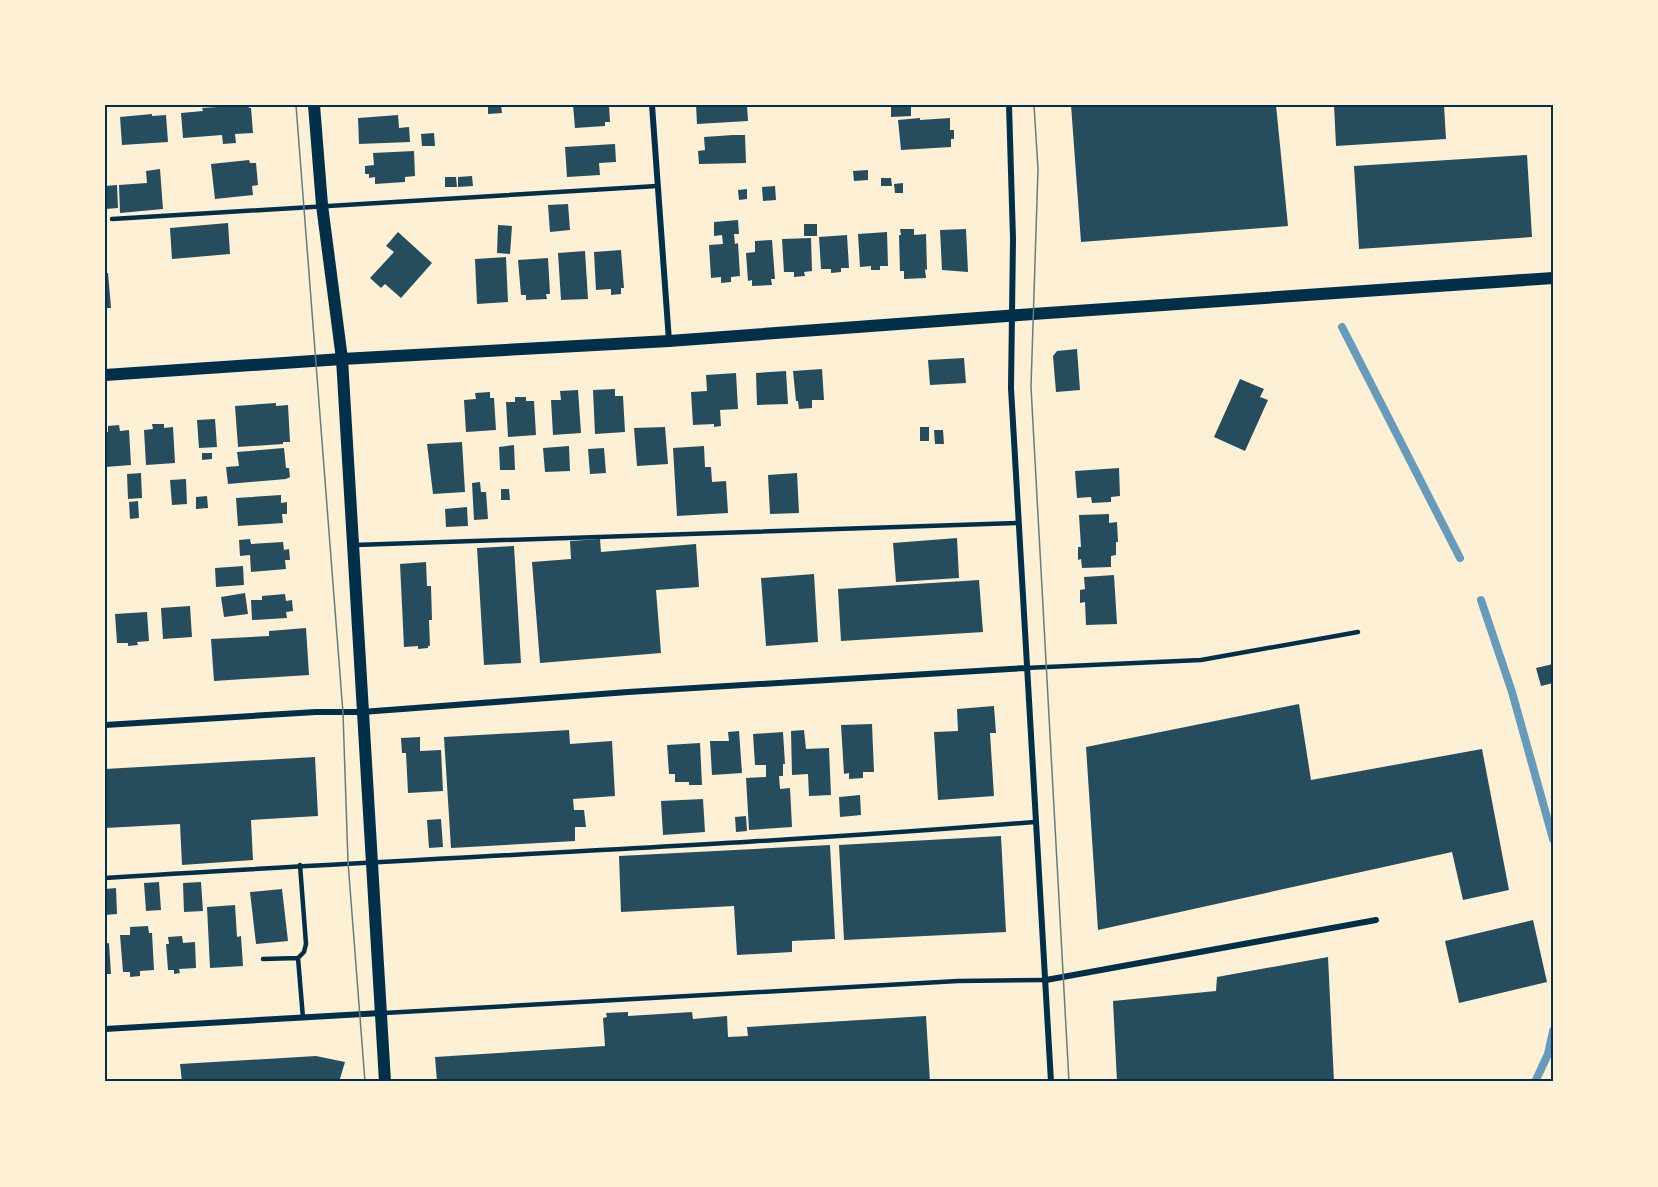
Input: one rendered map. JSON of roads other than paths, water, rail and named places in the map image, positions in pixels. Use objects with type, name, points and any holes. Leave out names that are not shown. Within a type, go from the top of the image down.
[{"type":"main road","points":[[314,105],[322,205],[342,359],[385,1082]]},
{"type":"main road","points":[[105,375],[669,341],[1011,315],[1553,279]]},
{"type":"street","points":[[652,105],[669,341]]},
{"type":"street","points":[[1009,105],[1013,239],[1011,388],[1025,668],[1051,1082]]},
{"type":"street","points":[[105,726],[316,712],[362,712],[616,693],[1025,668]]},
{"type":"street","points":[[1046,980],[1376,920]]},
{"type":"street","points":[[105,1029],[381,1013]]},
{"type":"lane","points":[[112,219],[657,186]]},
{"type":"lane","points":[[352,545],[1017,523]]},
{"type":"lane","points":[[1025,668],[1201,660],[1358,632]]},
{"type":"lane","points":[[105,878],[371,861],[870,835],[1035,822]]},
{"type":"lane","points":[[263,959],[298,958],[304,952],[306,944],[300,865]]},
{"type":"lane","points":[[298,958],[303,1018]]},
{"type":"lane","points":[[381,1013],[958,981],[1046,980]]},
{"type":"waterway","points":[[1342,327],[1460,558]]},
{"type":"waterway","points":[[1481,600],[1512,692],[1553,839]]},
{"type":"waterway","points":[[1535,1082],[1548,1054],[1553,1031]]},
{"type":"tram line","points":[[296,105],[343,713],[348,862],[365,1082]]},
{"type":"tram line","points":[[1034,105],[1038,169],[1031,387],[1069,1082]]}]
